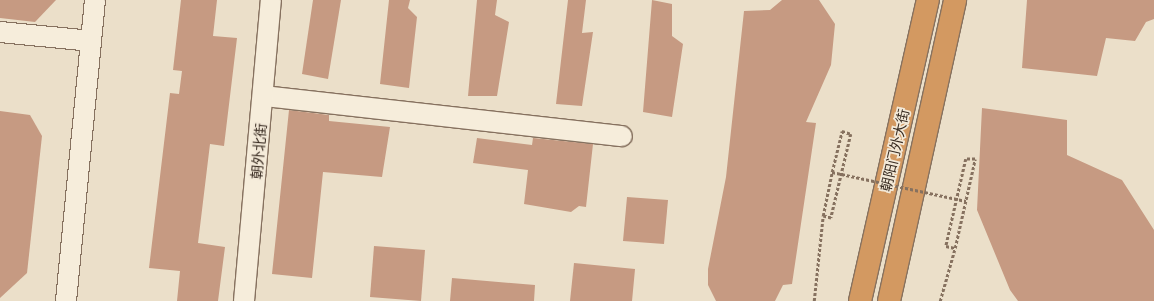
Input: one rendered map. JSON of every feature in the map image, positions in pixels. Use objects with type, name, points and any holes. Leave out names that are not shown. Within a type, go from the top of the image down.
[{"type":"highway","name":"朝阳门外大街","points":[[860,301],[928,0]]},
{"type":"highway","name":"朝阳门外大街","points":[[889,301],[955,0]]},
{"type":"street","points":[[66,301],[95,0]]},
{"type":"street","name":"朝外北街","points":[[244,301],[264,96],[271,0]]},
{"type":"street","points":[[0,32],[91,41]]},
{"type":"street","points":[[264,96],[622,136]]},
{"type":"path","points":[[814,301],[823,216],[842,131],[851,134],[831,218],[823,216]]},
{"type":"path","points":[[940,301],[955,248],[975,159],[966,158],[946,246],[955,248]]},
{"type":"path","points":[[832,172],[966,201]]},
{"type":"building","points":[[0,0],[56,0],[35,22],[0,18]]},
{"type":"building","points":[[181,0],[217,0],[213,36],[237,38],[224,146],[210,144],[198,243],[225,247],[218,301],[177,301],[180,271],[149,268],[170,93],[179,94],[182,71],[173,70]]},
{"type":"building","points":[[313,0],[341,0],[328,79],[302,74]]},
{"type":"building","points":[[389,0],[410,0],[408,8],[417,17],[409,88],[380,84]]},
{"type":"building","points":[[477,0],[497,0],[495,15],[509,22],[497,96],[468,96]]},
{"type":"building","points":[[568,0],[586,0],[582,33],[593,32],[582,106],[556,104]]},
{"type":"building","points":[[652,0],[672,4],[672,36],[683,44],[672,117],[643,112]]},
{"type":"building","points":[[782,0],[819,0],[835,24],[831,65],[806,122],[816,123],[792,284],[783,285],[775,301],[716,301],[708,285],[708,269],[726,177],[744,11],[770,10]]},
{"type":"building","points":[[1027,0],[1154,0],[1154,19],[1146,22],[1135,41],[1106,38],[1097,76],[1022,68]]},
{"type":"building","points":[[982,108],[1067,120],[1067,155],[1122,180],[1154,230],[1154,301],[1018,301],[1010,290],[977,210]]},
{"type":"building","points":[[289,110],[329,115],[329,121],[390,127],[382,177],[323,172],[312,278],[272,274]]},
{"type":"building","points":[[0,111],[30,115],[42,136],[27,273],[0,298]]},
{"type":"building","points":[[477,138],[532,145],[533,138],[593,144],[586,207],[579,206],[571,212],[524,204],[528,170],[473,163]]},
{"type":"building","points":[[627,197],[668,200],[664,244],[623,241]]},
{"type":"building","points":[[374,246],[425,250],[421,301],[370,297]]},
{"type":"building","points":[[574,263],[635,269],[632,301],[570,301]]},
{"type":"building","points":[[452,278],[535,285],[534,301],[450,301]]}]
